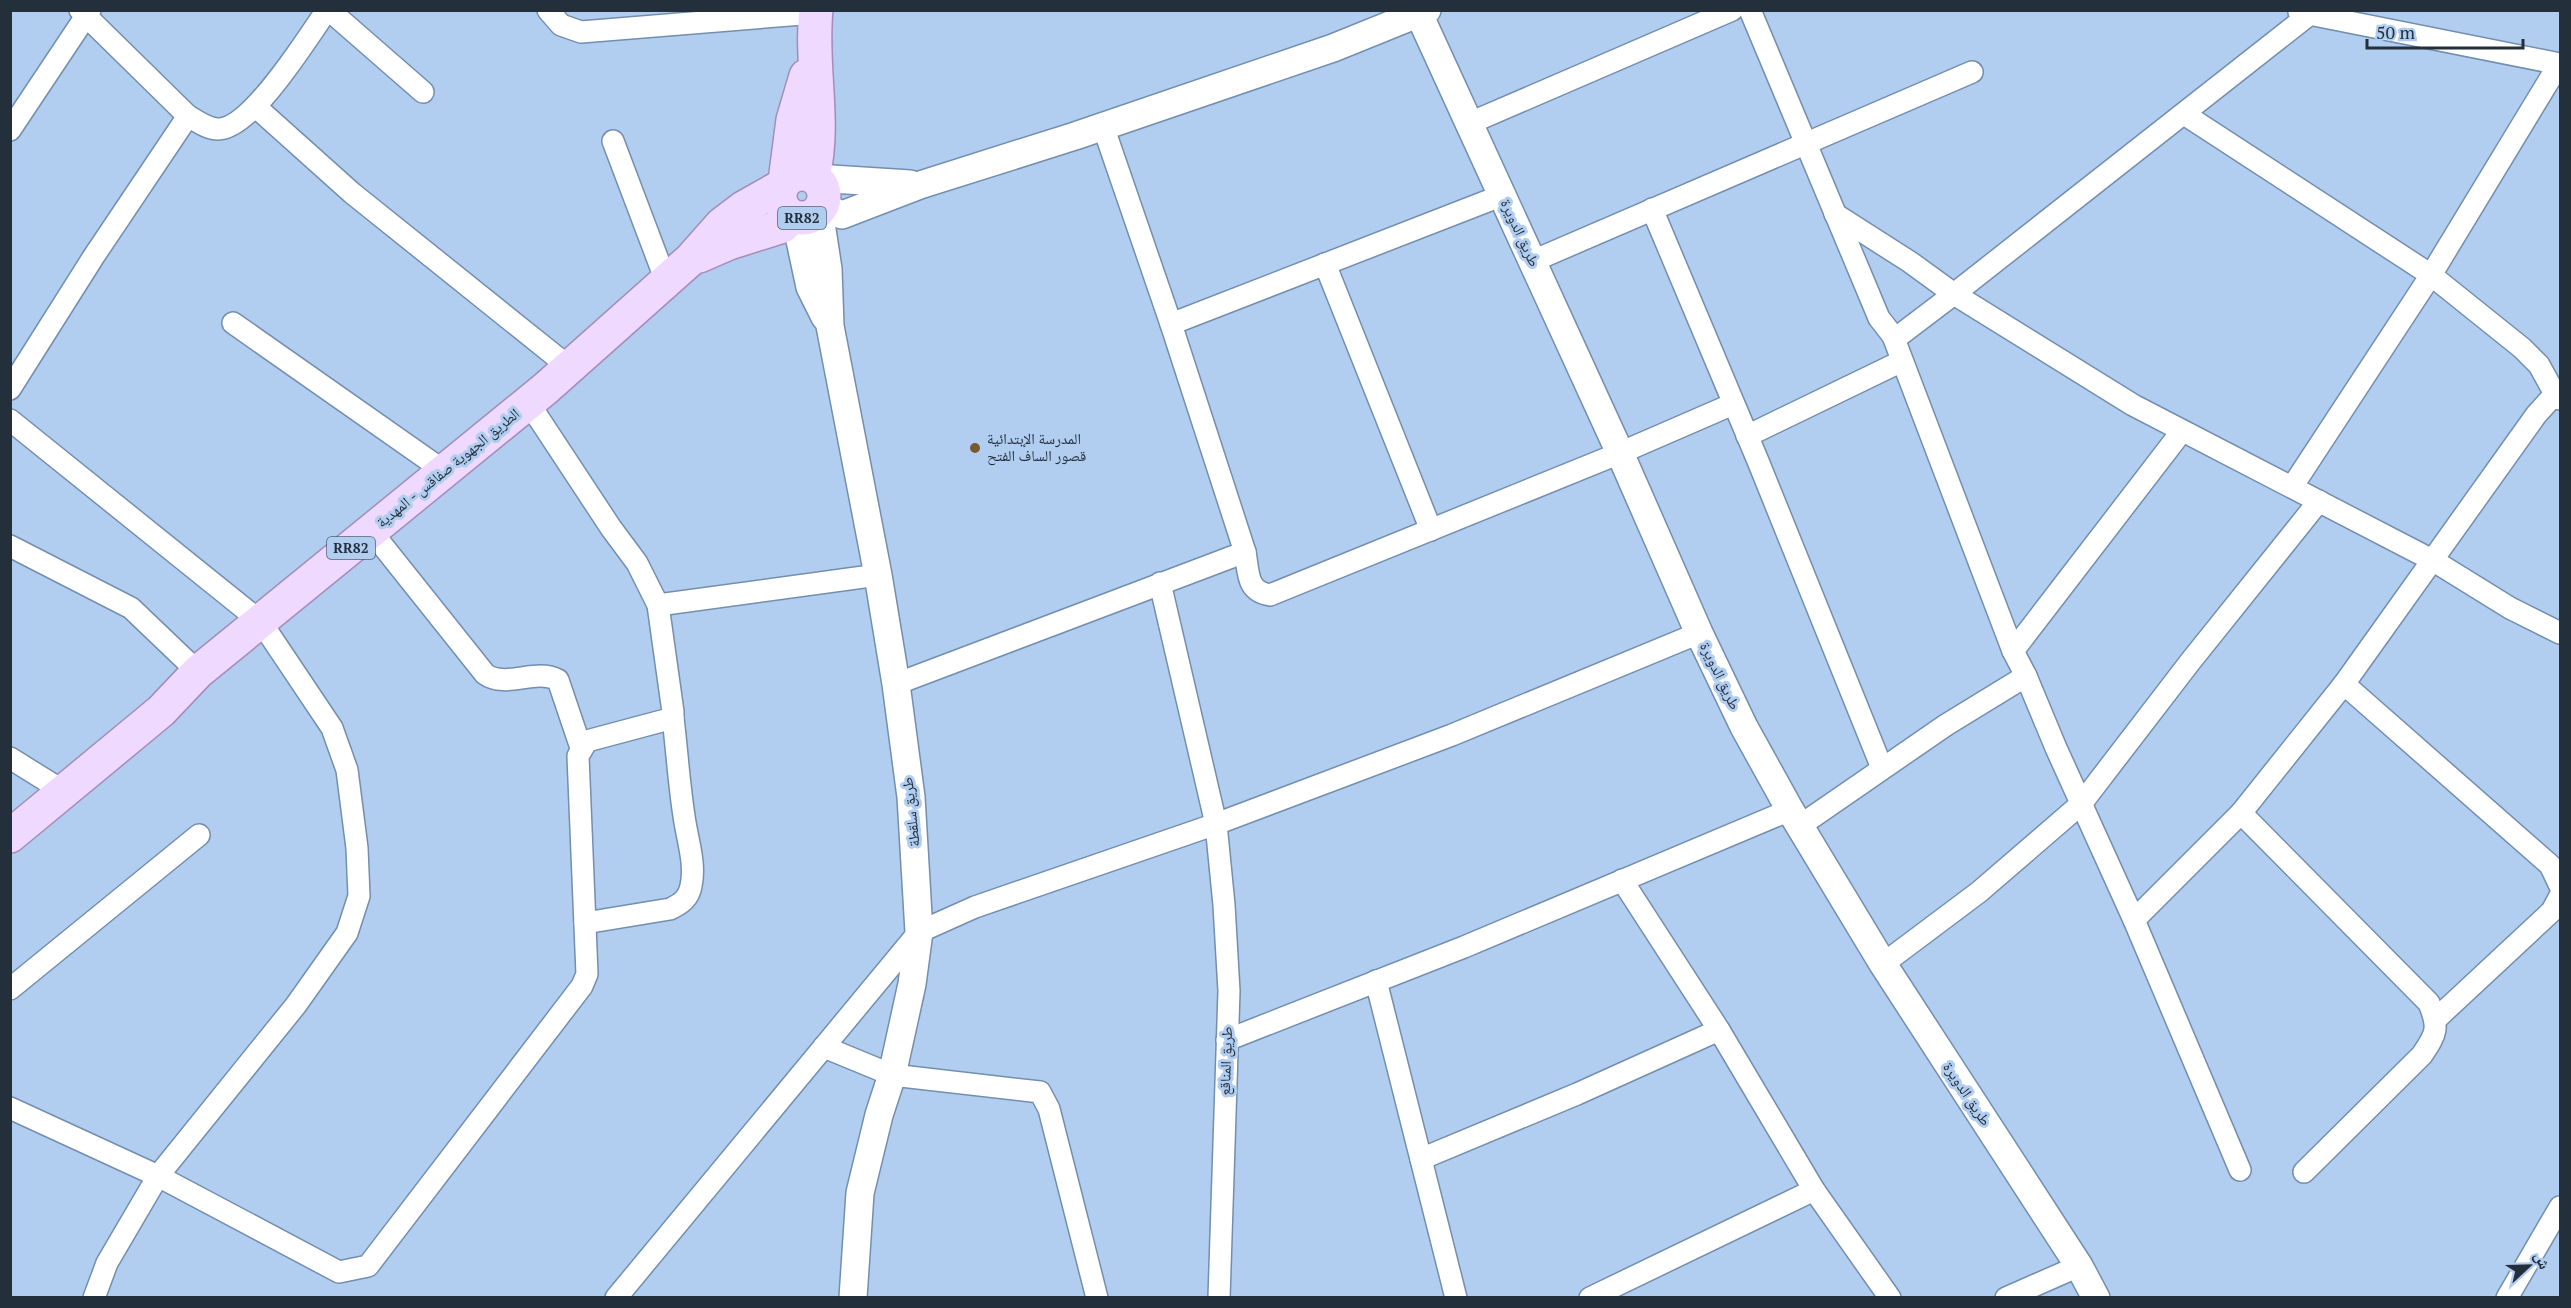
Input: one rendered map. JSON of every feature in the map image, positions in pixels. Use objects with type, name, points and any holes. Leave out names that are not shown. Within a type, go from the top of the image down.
[{"type":"main road","points":[[803,196],[818,155],[814,51],[815,12]]},
{"type":"main road","name":"الطريق الجهوية صفاقس - المهدية","points":[[10,836],[161,711],[198,672],[569,367],[692,259],[722,224],[743,208],[803,196]]},
{"type":"street","points":[[10,130],[85,12],[188,116],[204,126],[219,129],[235,125],[256,107],[328,10],[423,92]]},
{"type":"street","points":[[548,10],[561,25],[581,32],[649,19],[815,12]]},
{"type":"street","points":[[1470,123],[1732,10]]},
{"type":"street","points":[[1750,10],[1879,318],[1893,336],[2013,651],[2134,920],[2240,1170]]},
{"type":"street","points":[[803,196],[842,214],[920,185],[1334,48],[1421,12]]},
{"type":"street","name":"طريق الدويرة","points":[[1421,12],[1699,633],[1744,727],[1883,964],[2079,1266],[2096,1298]]},
{"type":"street","points":[[1893,336],[1900,335],[1954,294],[2184,114],[2306,12],[2560,64],[2431,275],[2292,487]]},
{"type":"street","points":[[1533,261],[1972,72]]},
{"type":"street","points":[[256,107],[352,193],[569,367]]},
{"type":"street","points":[[2134,920],[2241,813],[2344,684],[2536,415],[2558,396],[2539,365],[2522,348],[2431,275],[2184,114]]},
{"type":"street","points":[[10,389],[94,256],[188,116]]},
{"type":"street","points":[[1103,126],[1171,324],[1245,552],[1252,588],[1258,593],[1270,595],[1620,453],[1733,404]]},
{"type":"street","points":[[613,141],[666,281]]},
{"type":"street","points":[[1171,324],[1503,195]]},
{"type":"street","name":"طريق سلقطة","points":[[803,196],[810,287],[830,326],[878,575],[896,684],[911,797],[919,932],[912,984],[892,1074],[879,1115],[860,1193],[853,1298]]},
{"type":"street","points":[[1652,209],[1882,768]]},
{"type":"street","points":[[1835,214],[1954,294],[2133,405],[2434,561],[2510,608],[2560,633]]},
{"type":"street","points":[[1325,264],[1431,530]]},
{"type":"street","points":[[233,323],[444,471]]},
{"type":"street","points":[[1747,436],[1902,361]]},
{"type":"street","points":[[528,402],[611,528],[637,562],[658,605],[684,816],[692,861],[693,875],[689,894],[681,904],[670,909],[585,923]]},
{"type":"street","points":[[10,420],[261,622],[332,728],[347,770],[357,848],[358,896],[347,933],[302,996],[158,1176],[107,1263],[94,1298]]},
{"type":"street","points":[[2013,651],[2182,431]]},
{"type":"street","points":[[1883,964],[1979,892],[2081,804],[2190,662],[2319,501]]},
{"type":"street","points":[[370,531],[485,674],[492,679],[548,674],[558,680],[581,748]]},
{"type":"street","points":[[10,546],[131,608],[198,672]]},
{"type":"street","points":[[896,684],[1245,552]]},
{"type":"street","points":[[658,605],[878,575]]},
{"type":"street","name":"طريق المناقع","points":[[1160,584],[1216,824],[1224,905],[1229,991],[1219,1298]]},
{"type":"street","points":[[616,1298],[919,932],[975,907],[1216,824],[1452,735],[1699,633]]},
{"type":"street","points":[[1227,1040],[1622,880],[1796,817],[1882,768],[1988,698],[2026,676]]},
{"type":"street","points":[[2344,684],[2550,865],[2560,886]]},
{"type":"street","points":[[10,1108],[158,1176],[339,1272],[368,1266],[582,986],[587,974],[578,756],[581,748],[587,741],[673,718]]},
{"type":"street","points":[[10,758],[63,791]]},
{"type":"street","points":[[2241,813],[2429,1003],[2435,1020],[2435,1035],[2422,1055],[2304,1172]]},
{"type":"street","points":[[10,989],[199,834]]},
{"type":"street","points":[[1622,880],[1719,1030],[1814,1190],[1890,1298]]},
{"type":"street","points":[[2435,1020],[2552,911],[2560,896]]},
{"type":"street","points":[[1376,981],[1456,1298]]},
{"type":"street","points":[[1421,1159],[1577,1094],[1719,1030]]},
{"type":"street","points":[[824,1047],[892,1074],[1040,1092],[1049,1109],[1097,1298]]},
{"type":"street","points":[[1590,1298],[1814,1190]]},
{"type":"street","points":[[2507,1298],[2560,1207]]},
{"type":"street","points":[[2006,1298],[2049,1288],[2079,1266]]},
{"type":"place","name":"المدرسة الإبتدائية قصور الساف الفتح","points":[[975,448]]}]
